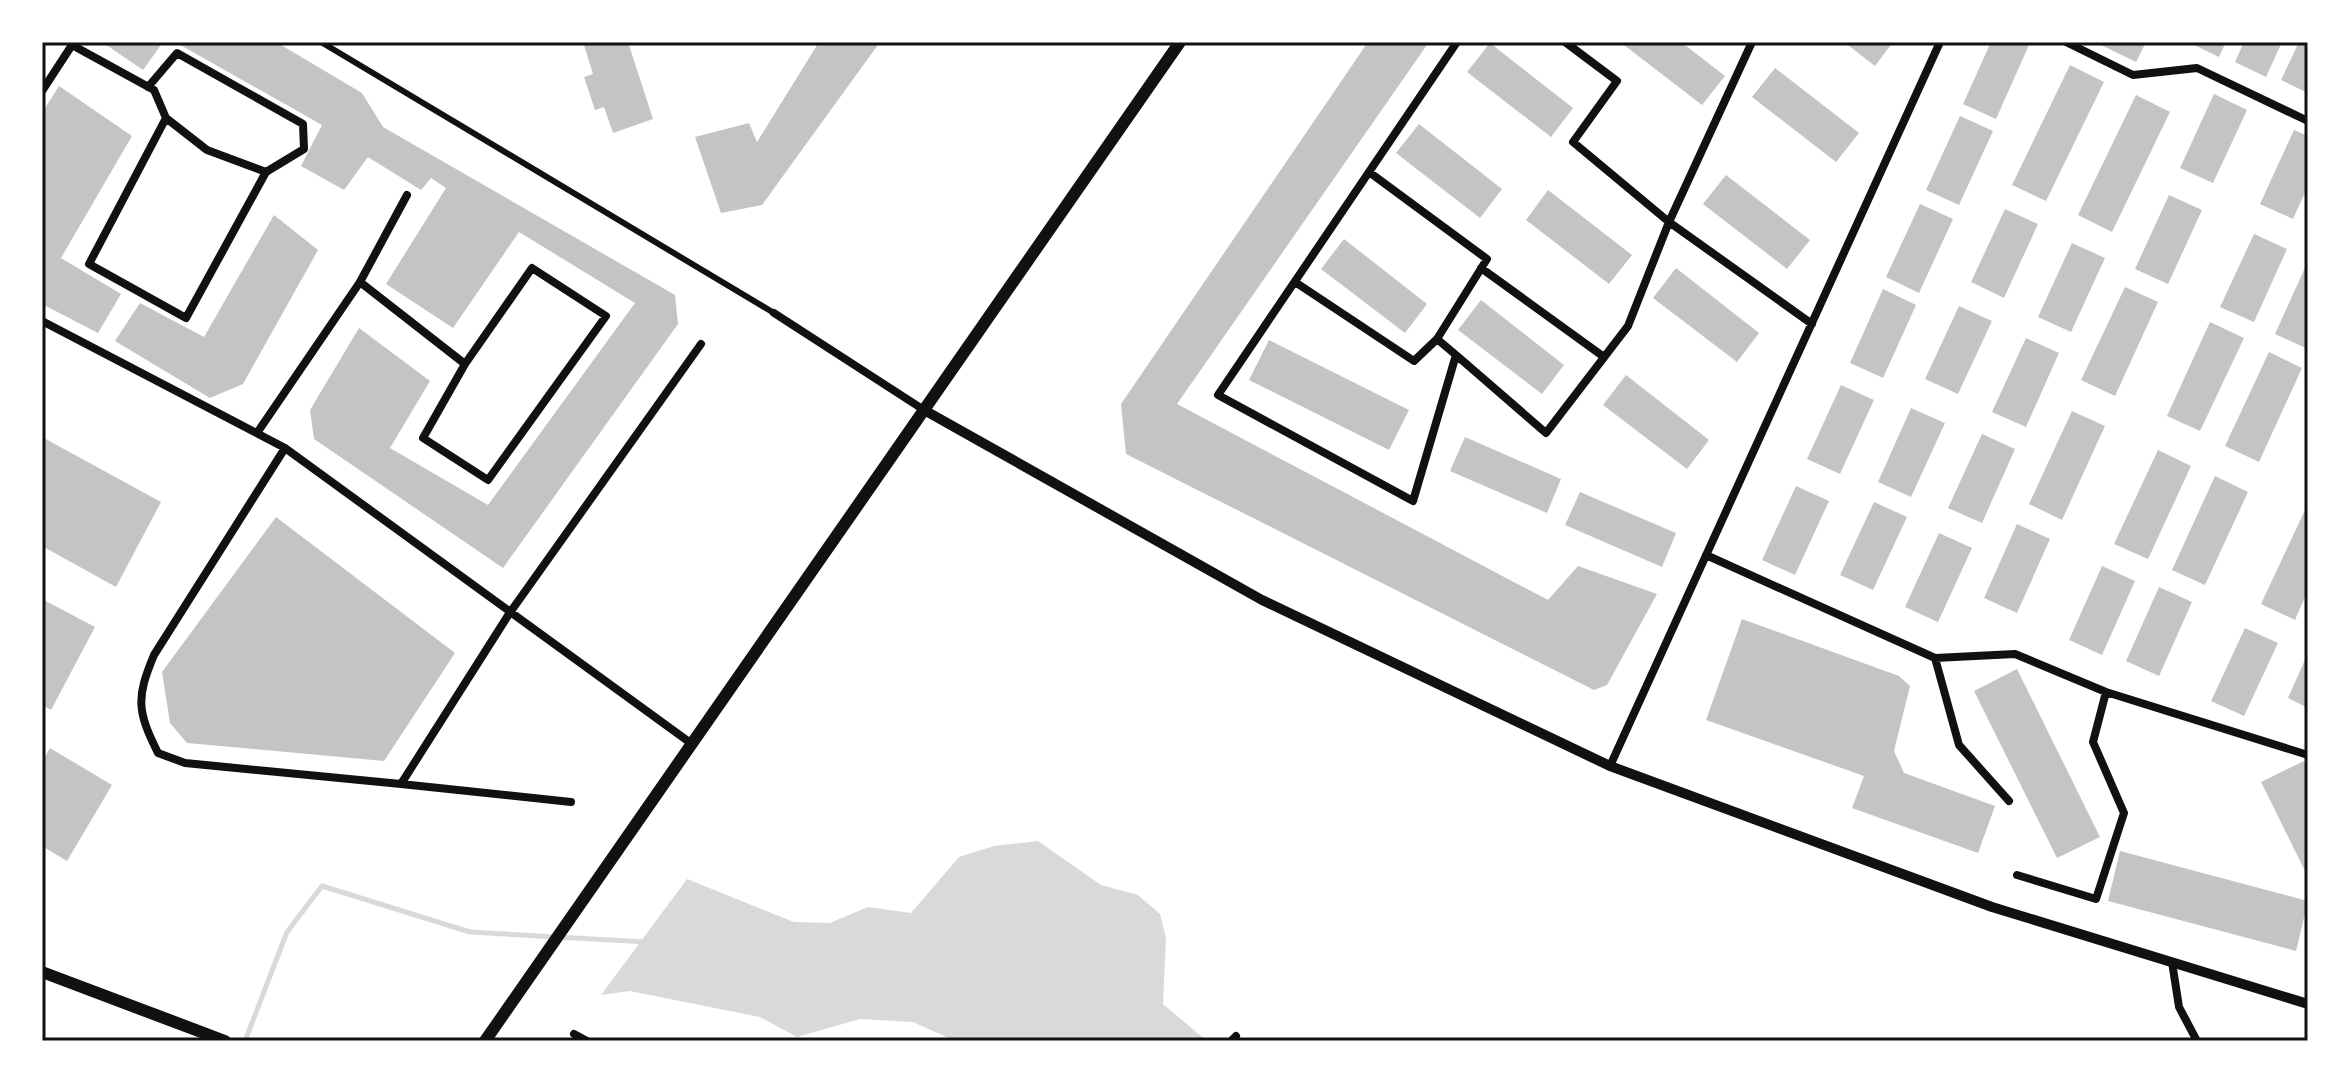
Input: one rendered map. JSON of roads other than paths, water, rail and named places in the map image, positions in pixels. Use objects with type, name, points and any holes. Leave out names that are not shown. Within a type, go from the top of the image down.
[{"type":"main road","points":[[485,1041],[1180,42]]},
{"type":"main road","points":[[42,972],[225,1041]]},
{"type":"street","points":[[321,42],[774,313],[924,410],[1262,600],[1610,766],[1992,907],[2308,1004]]},
{"type":"street","points":[[1456,355],[1413,501],[1218,395],[1457,42]]},
{"type":"street","points":[[1565,42],[1617,81],[1573,142],[1669,222],[1812,324]]},
{"type":"street","points":[[1437,339],[1546,433],[1628,326],[1669,222],[1752,42]]},
{"type":"street","points":[[1610,766],[1940,42]]},
{"type":"street","points":[[2066,42],[2133,75],[2197,68],[2308,121]]},
{"type":"street","points":[[42,91],[72,45],[154,90],[166,118],[207,150],[266,172]]},
{"type":"street","points":[[148,87],[177,53],[303,124],[304,149],[266,172],[186,318],[89,264],[166,118]]},
{"type":"street","points":[[1295,282],[1414,361],[1437,339],[1487,259],[1369,172]]},
{"type":"street","points":[[257,433],[360,282],[407,195]]},
{"type":"street","points":[[532,268],[606,316],[488,480],[423,438],[465,364],[532,268]]},
{"type":"street","points":[[1481,268],[1604,357]]},
{"type":"street","points":[[360,282],[465,364]]},
{"type":"street","points":[[42,321],[285,448],[509,614],[692,744]]},
{"type":"street","points":[[401,784],[509,614],[701,344]]},
{"type":"street","points":[[285,448],[154,655],[140,690],[145,727],[158,753],[185,763],[571,802]]},
{"type":"street","points":[[1706,555],[1935,658],[2015,654],[2106,692],[2308,755]]},
{"type":"street","points":[[1935,658],[1959,745],[2009,801]]},
{"type":"street","points":[[2017,875],[2096,899],[2124,813],[2093,742],[2106,692]]},
{"type":"street","points":[[2172,962],[2179,1007],[2197,1041]]},
{"type":"street","points":[[574,1034],[587,1041]]},
{"type":"waterway","points":[[245,1041],[287,932],[322,886],[470,932],[647,942]]}]
